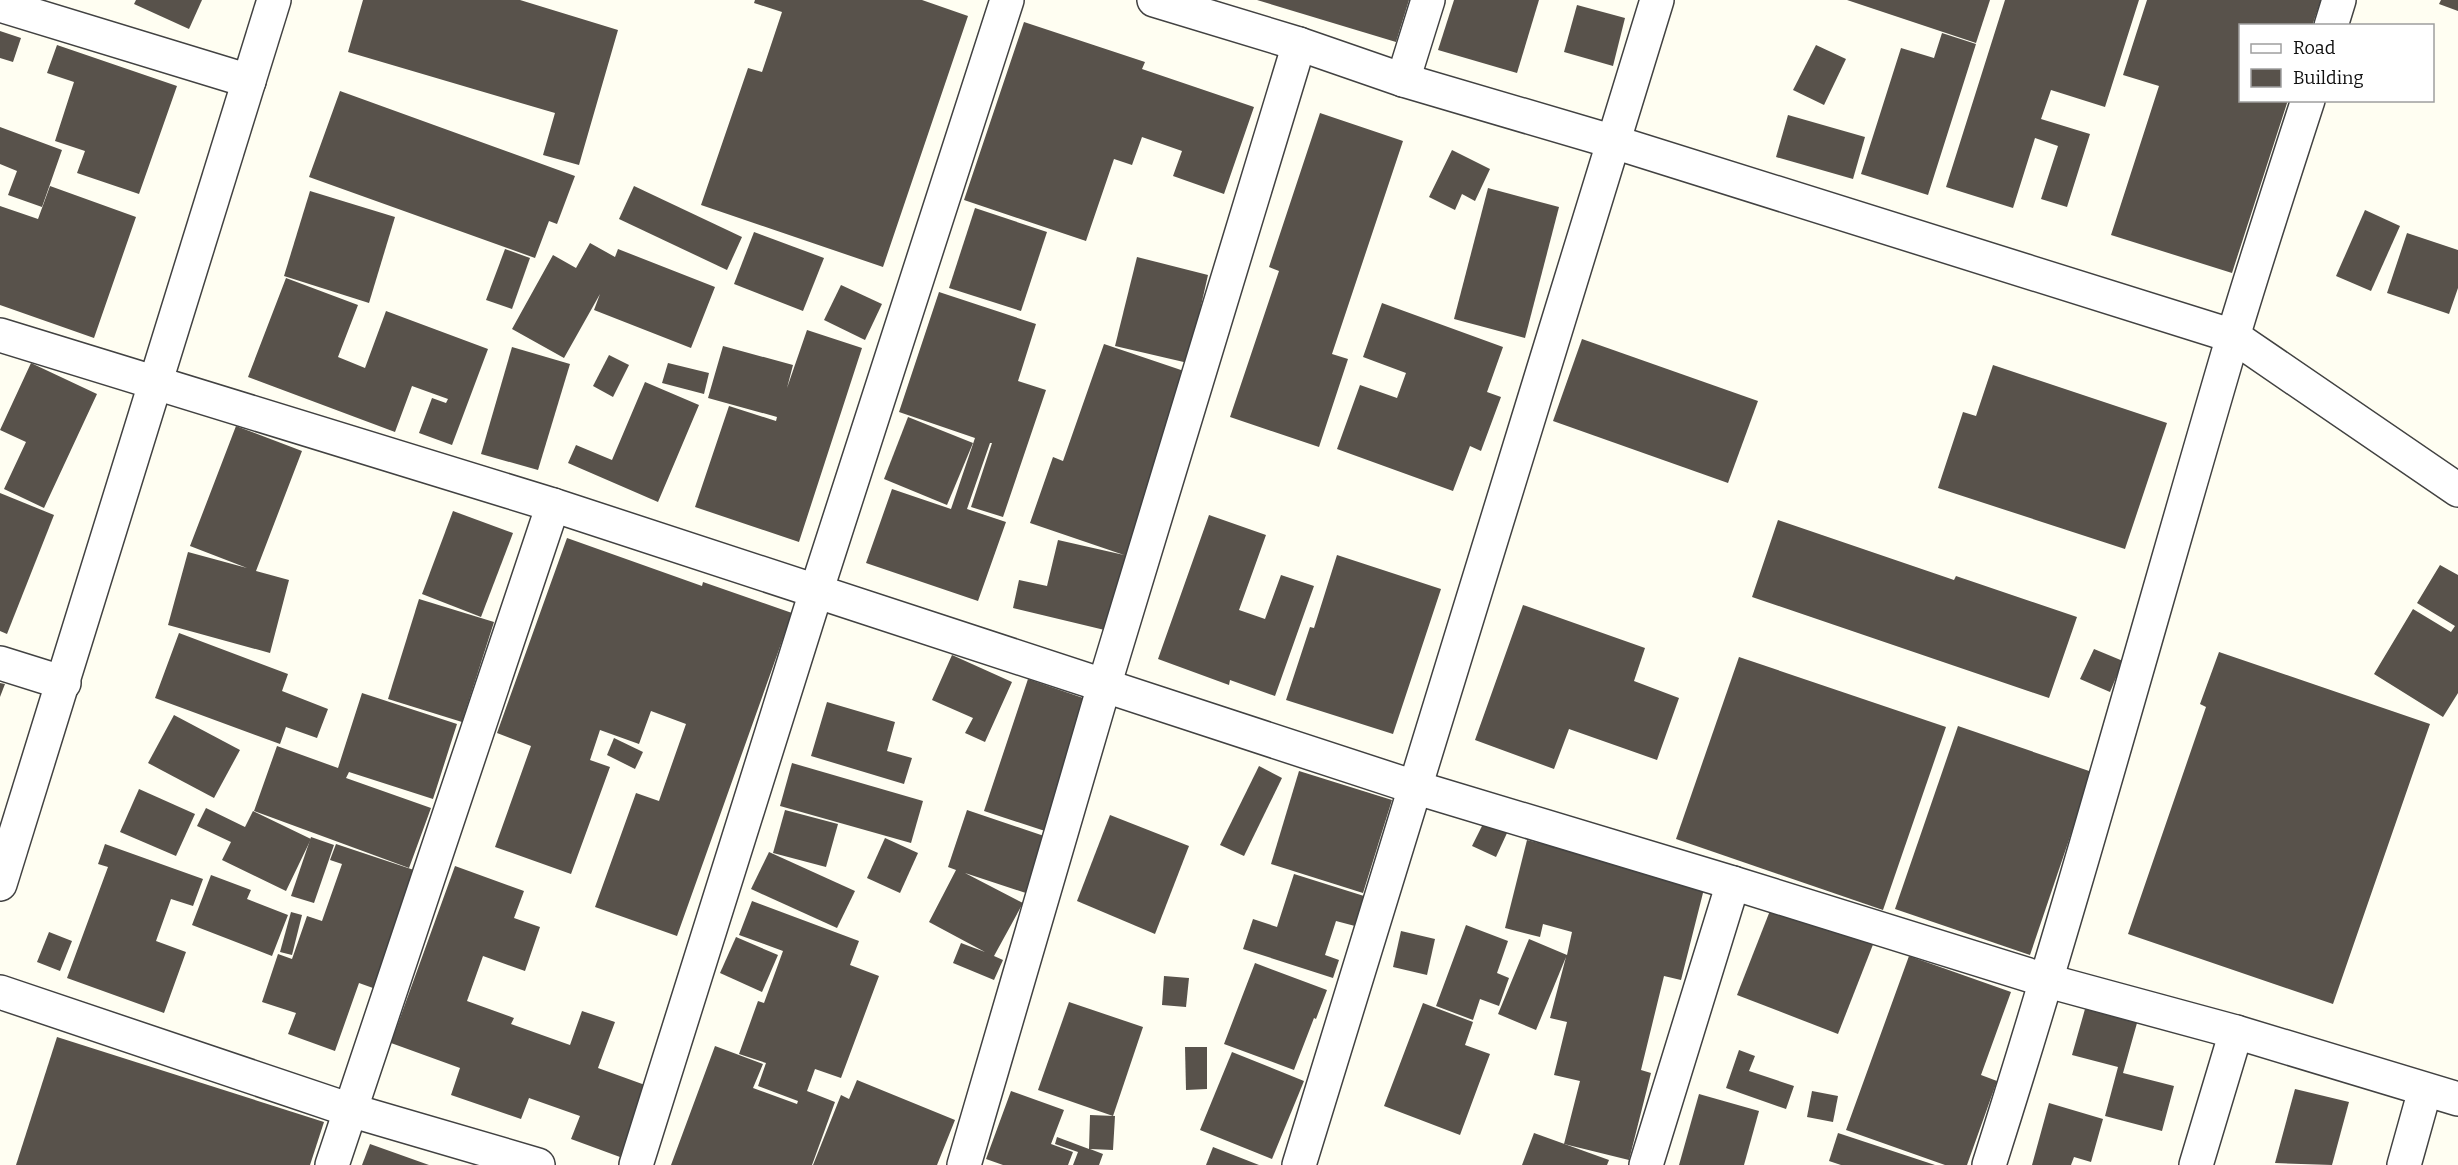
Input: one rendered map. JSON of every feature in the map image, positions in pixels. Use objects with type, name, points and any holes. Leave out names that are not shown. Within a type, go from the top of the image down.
[{"type":"street","points":[[0,884],[64,683],[273,0]]},
{"type":"street","points":[[636,1165],[816,592],[1007,0]]},
{"type":"street","points":[[1154,0],[1221,10],[1299,44],[1403,80],[1614,142],[2233,336],[2458,490]]},
{"type":"street","points":[[1403,80],[1428,0]]},
{"type":"street","points":[[1299,1165],[1657,0]]},
{"type":"street","points":[[2332,24],[2339,0]]},
{"type":"street","points":[[0,5],[249,81]]},
{"type":"street","points":[[964,1165],[1104,686],[1299,44]]},
{"type":"street","points":[[1989,1165],[2048,981],[2109,761],[2233,336],[2307,102]]},
{"type":"street","points":[[0,335],[553,505],[1414,787],[2048,981],[2236,1032],[2458,1100]]},
{"type":"street","points":[[332,1165],[553,505]]},
{"type":"street","points":[[0,663],[64,683]]},
{"type":"street","points":[[1646,1165],[1733,883]]},
{"type":"street","points":[[0,992],[350,1110],[538,1165]]},
{"type":"street","points":[[2196,1165],[2236,1032]]},
{"type":"street","points":[[2404,1165],[2425,1090]]},
{"type":"building","points":[[136,0],[202,0],[189,29],[134,4]]},
{"type":"building","points":[[363,0],[520,0],[618,30],[579,165],[543,155],[555,113],[348,52]]},
{"type":"building","points":[[755,0],[922,0],[968,16],[883,267],[701,205],[748,68],[762,72],[782,12],[754,3]]},
{"type":"building","points":[[1257,0],[1409,0],[1396,42]]},
{"type":"building","points":[[1454,0],[1539,0],[1517,73],[1438,50]]},
{"type":"building","points":[[1847,0],[1990,0],[1976,43]]},
{"type":"building","points":[[2005,0],[2139,0],[2105,107],[2051,90],[2041,119],[2090,134],[2067,207],[2041,199],[2058,146],[2035,138],[2013,208],[1946,187]]},
{"type":"building","points":[[2147,0],[2321,0],[2313,24],[2239,24],[2239,102],[2287,102],[2232,273],[2111,235],[2159,86],[2123,75]]},
{"type":"building","points":[[2441,0],[2458,0],[2458,11],[2439,4]]},
{"type":"building","points":[[1577,5],[1625,18],[1613,66],[1564,52]]},
{"type":"building","points":[[1024,22],[1145,62],[1142,69],[1254,107],[1224,194],[1173,176],[1182,151],[1142,137],[1132,165],[1114,159],[1086,241],[964,200]]},
{"type":"building","points":[[0,31],[21,38],[13,62],[0,58]]},
{"type":"building","points":[[1942,33],[1976,44],[1928,195],[1861,174],[1901,48],[1934,58]]},
{"type":"building","points":[[57,45],[177,86],[139,194],[77,173],[85,151],[55,141],[74,82],[47,73]]},
{"type":"building","points":[[1816,45],[1846,59],[1824,105],[1793,90]]},
{"type":"building","points":[[340,91],[575,176],[557,224],[549,221],[535,258],[309,177]]},
{"type":"building","points":[[1320,113],[1403,141],[1332,354],[1348,359],[1319,447],[1230,417],[1279,271],[1269,267]]},
{"type":"building","points":[[1788,115],[1865,137],[1853,179],[1776,157]]},
{"type":"building","points":[[0,127],[62,150],[42,207],[8,195],[17,171],[0,164]]},
{"type":"building","points":[[1452,150],[1490,169],[1475,201],[1462,194],[1455,210],[1429,197]]},
{"type":"building","points":[[50,186],[136,217],[94,338],[0,305],[0,206],[38,219]]},
{"type":"building","points":[[634,186],[742,237],[727,270],[619,219]]},
{"type":"building","points":[[1488,188],[1559,207],[1525,338],[1454,319]]},
{"type":"building","points":[[310,191],[395,217],[369,303],[284,276]]},
{"type":"building","points":[[975,208],[1047,232],[1021,311],[949,288]]},
{"type":"building","points":[[2365,210],[2400,226],[2371,291],[2336,276]]},
{"type":"building","points":[[754,232],[824,258],[803,311],[734,284]]},
{"type":"building","points":[[2407,233],[2458,250],[2458,288],[2449,314],[2387,293]]},
{"type":"building","points":[[590,243],[615,257],[618,249],[715,287],[691,348],[594,310],[600,294],[564,358],[512,329],[553,255],[576,268]]},
{"type":"building","points":[[505,249],[530,258],[512,309],[486,300]]},
{"type":"building","points":[[1137,257],[1208,275],[1188,363],[1115,346]]},
{"type":"building","points":[[286,278],[358,305],[338,357],[365,368],[386,311],[488,349],[452,445],[419,433],[432,398],[446,403],[448,399],[412,386],[395,432],[248,377]]},
{"type":"building","points":[[841,285],[882,304],[865,340],[824,320]]},
{"type":"building","points":[[939,292],[1036,324],[1018,381],[1046,390],[1003,517],[971,507],[992,443],[990,443],[967,509],[1006,522],[978,601],[866,563],[892,489],[951,509],[975,438],[899,412]]},
{"type":"building","points":[[1382,303],[1503,347],[1487,392],[1501,397],[1481,451],[1470,446],[1453,491],[1337,449],[1360,385],[1397,398],[1406,373],[1363,357]]},
{"type":"building","points":[[807,330],[862,348],[799,542],[695,507],[729,406],[776,421],[777,417],[708,398],[723,346],[793,365],[787,388]]},
{"type":"building","points":[[1582,339],[1758,401],[1728,483],[1553,421]]},
{"type":"building","points":[[1104,344],[1184,371],[1113,632],[1013,608],[1019,580],[1047,586],[1058,540],[1124,555],[1030,523],[1053,457],[1063,461]]},
{"type":"building","points":[[512,347],[570,364],[538,470],[481,454]]},
{"type":"building","points":[[609,355],[629,365],[613,397],[593,386]]},
{"type":"building","points":[[31,363],[97,394],[44,508],[4,489],[26,442],[0,430]]},
{"type":"building","points":[[668,363],[709,373],[704,394],[662,383]]},
{"type":"building","points":[[1993,365],[2167,423],[2125,549],[1938,488],[1963,412],[1976,416]]},
{"type":"building","points":[[645,382],[699,405],[658,502],[568,463],[576,445],[612,460]]},
{"type":"building","points":[[908,417],[973,443],[947,505],[884,479]]},
{"type":"building","points":[[236,426],[302,451],[256,571],[289,580],[270,653],[168,625],[188,552],[247,568],[190,546]]},
{"type":"building","points":[[0,493],[54,515],[7,634],[0,631]]},
{"type":"building","points":[[453,511],[513,533],[481,617],[422,594]]},
{"type":"building","points":[[1209,515],[1266,535],[1239,610],[1265,619],[1281,575],[1314,586],[1275,696],[1230,680],[1229,685],[1158,659]]},
{"type":"building","points":[[1778,520],[1954,580],[1956,576],[2077,617],[2049,698],[1752,597]]},
{"type":"building","points":[[567,538],[702,586],[703,582],[792,613],[677,936],[595,907],[636,793],[659,801],[686,724],[651,711],[639,744],[600,730],[590,760],[610,767],[571,874],[495,847],[531,746],[497,733]]},
{"type":"building","points":[[1337,555],[1441,589],[1393,734],[1286,700],[1310,627],[1314,628]]},
{"type":"building","points":[[2440,565],[2458,575],[2458,693],[2443,717],[2374,674],[2413,609],[2451,632],[2455,626],[2417,603]]},
{"type":"building","points":[[419,599],[494,622],[462,722],[388,699]]},
{"type":"building","points":[[1523,605],[1645,648],[1634,681],[1679,698],[1657,760],[1569,729],[1554,769],[1475,740]]},
{"type":"building","points":[[179,633],[288,674],[282,691],[328,709],[317,738],[286,727],[280,744],[155,698]]},
{"type":"building","points":[[2094,649],[2123,661],[2110,692],[2080,679]]},
{"type":"building","points":[[2219,652],[2430,724],[2333,1004],[2128,934],[2206,707],[2200,704]]},
{"type":"building","points":[[952,655],[1012,682],[985,742],[965,733],[973,718],[932,700]]},
{"type":"building","points":[[1739,657],[1946,727],[1883,910],[1676,839]]},
{"type":"building","points":[[1028,679],[1089,700],[1045,831],[984,811]]},
{"type":"building","points":[[0,683],[5,684],[0,697]]},
{"type":"building","points":[[362,693],[457,724],[433,799],[349,772],[346,778],[431,808],[409,868],[254,811],[277,746],[338,768]]},
{"type":"building","points":[[827,702],[895,722],[887,751],[912,758],[904,784],[811,756]]},
{"type":"building","points":[[174,715],[240,750],[214,798],[148,763]]},
{"type":"building","points":[[1958,726],[2092,772],[2030,955],[1895,909]]},
{"type":"building","points":[[614,738],[643,752],[635,769],[607,755]]},
{"type":"building","points":[[792,763],[923,801],[911,843],[780,806]]},
{"type":"building","points":[[1259,766],[1282,778],[1244,856],[1220,845]]},
{"type":"building","points":[[1299,771],[1392,800],[1363,893],[1271,864]]},
{"type":"building","points":[[139,789],[195,814],[176,856],[120,832]]},
{"type":"building","points":[[206,808],[245,827],[253,811],[311,839],[286,891],[222,860],[231,842],[197,826]]},
{"type":"building","points":[[785,810],[838,824],[826,867],[773,853]]},
{"type":"building","points":[[967,810],[1050,838],[1032,895],[965,873],[1023,903],[994,956],[1003,960],[994,980],[953,963],[961,943],[985,952],[929,922],[956,870],[948,867]]},
{"type":"building","points":[[1110,815],[1189,846],[1155,934],[1077,901]]},
{"type":"building","points":[[1484,822],[1507,833],[1496,857],[1472,846]]},
{"type":"building","points":[[311,837],[334,845],[314,903],[291,896]]},
{"type":"building","points":[[885,838],[918,853],[900,893],[867,878]]},
{"type":"building","points":[[1527,840],[1705,885],[1681,980],[1664,976],[1641,1070],[1651,1073],[1629,1160],[1564,1144],[1580,1081],[1554,1075],[1567,1022],[1550,1018],[1566,957],[1536,1030],[1498,1014],[1529,939],[1567,955],[1572,932],[1543,924],[1540,937],[1505,928]]},
{"type":"building","points":[[105,844],[203,879],[193,906],[171,899],[156,941],[186,952],[164,1013],[67,978],[108,867],[98,864]]},
{"type":"building","points":[[336,844],[417,871],[373,988],[359,983],[335,1051],[288,1034],[296,1013],[262,1002],[278,954],[292,959],[307,916],[322,921],[342,864],[330,860]]},
{"type":"building","points":[[769,852],[855,891],[837,928],[751,889]]},
{"type":"building","points":[[455,866],[524,891],[514,918],[540,927],[525,971],[483,956],[467,1001],[514,1018],[511,1024],[570,1045],[582,1011],[615,1022],[598,1068],[645,1085],[620,1157],[571,1139],[580,1116],[529,1098],[521,1119],[451,1095],[460,1068],[391,1043]]},
{"type":"building","points":[[1294,874],[1364,896],[1355,926],[1336,921],[1325,955],[1339,960],[1333,978],[1243,949],[1253,919],[1277,927]]},
{"type":"building","points":[[211,875],[251,890],[247,899],[288,915],[272,956],[192,925]]},
{"type":"building","points":[[752,901],[859,941],[850,965],[879,976],[841,1078],[815,1069],[807,1091],[835,1102],[812,1165],[671,1165],[715,1046],[763,1064],[753,1088],[797,1104],[798,1101],[758,1086],[766,1063],[739,1054],[758,1001],[764,1003],[783,951],[739,935]]},
{"type":"building","points":[[1773,903],[1874,942],[1838,1034],[1737,995]]},
{"type":"building","points":[[291,912],[302,915],[292,955],[280,952]]},
{"type":"building","points":[[1466,925],[1508,941],[1497,973],[1509,978],[1499,1006],[1480,999],[1473,1020],[1436,1006]]},
{"type":"building","points":[[1401,931],[1435,939],[1427,975],[1393,967]]},
{"type":"building","points":[[49,932],[72,941],[60,971],[37,962]]},
{"type":"building","points":[[736,937],[778,955],[762,992],[720,973]]},
{"type":"building","points":[[1909,956],[2011,992],[1981,1075],[1997,1081],[1967,1165],[1945,1165],[1846,1130]]},
{"type":"building","points":[[1255,963],[1327,990],[1294,1070],[1224,1044]]},
{"type":"building","points":[[1164,976],[1189,978],[1186,1007],[1162,1005]]},
{"type":"building","points":[[1069,1002],[1143,1027],[1113,1116],[1038,1090]]},
{"type":"building","points":[[1423,1003],[1473,1022],[1465,1045],[1490,1054],[1460,1135],[1384,1106]]},
{"type":"building","points":[[2085,1009],[2137,1023],[2123,1073],[2174,1086],[2162,1131],[2105,1116],[2118,1067],[2072,1055]]},
{"type":"building","points":[[57,1037],[324,1122],[310,1165],[16,1165]]},
{"type":"building","points":[[1185,1047],[1207,1047],[1207,1089],[1186,1090]]},
{"type":"building","points":[[1739,1050],[1755,1056],[1749,1071],[1794,1086],[1786,1109],[1726,1088]]},
{"type":"building","points":[[1232,1052],[1304,1081],[1272,1159],[1200,1130]]},
{"type":"building","points":[[857,1080],[955,1120],[937,1165],[813,1165],[841,1095],[849,1099]]},
{"type":"building","points":[[2295,1089],[2349,1102],[2332,1165],[2275,1163]]},
{"type":"building","points":[[1011,1091],[1064,1110],[1051,1144],[1073,1152],[1068,1165],[1003,1165],[986,1159]]},
{"type":"building","points":[[1812,1091],[1838,1096],[1833,1122],[1807,1117]]},
{"type":"building","points":[[1699,1094],[1759,1111],[1744,1165],[1679,1165]]},
{"type":"building","points":[[2049,1103],[2103,1119],[2091,1162],[2074,1157],[2071,1165],[2032,1165]]},
{"type":"building","points":[[1090,1115],[1115,1116],[1113,1150],[1090,1149],[1103,1154],[1099,1165],[1073,1165],[1078,1152],[1055,1144],[1057,1137],[1089,1149]]},
{"type":"building","points":[[1534,1133],[1609,1160],[1607,1165],[1522,1165]]},
{"type":"building","points":[[1838,1133],[1935,1165],[1841,1165],[1829,1161]]},
{"type":"building","points":[[370,1144],[429,1165],[362,1165]]},
{"type":"building","points":[[1213,1147],[1259,1165],[1206,1165]]}]
